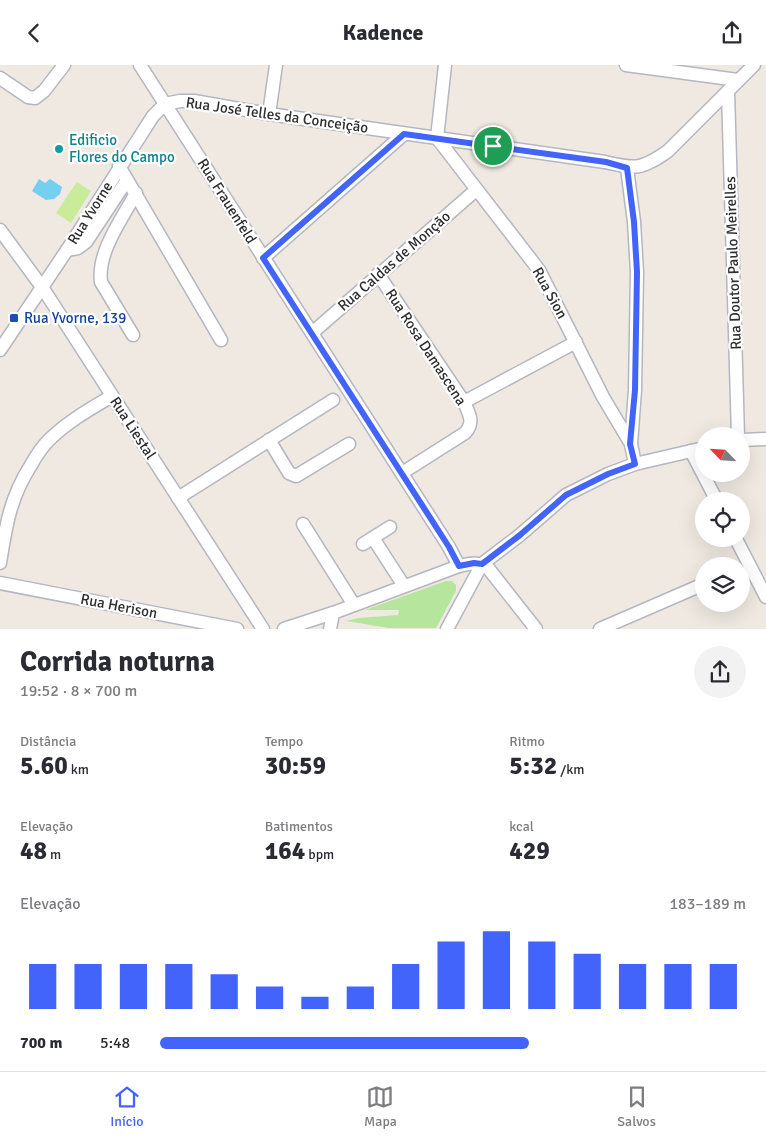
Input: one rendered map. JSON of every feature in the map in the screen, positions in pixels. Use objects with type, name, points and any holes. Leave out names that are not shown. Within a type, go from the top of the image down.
[{"type":"street","points":[[0,78],[28,97],[35,98],[41,95],[64,65]]},
{"type":"street","name":"Rua Frauenfeld","points":[[140,65],[402,473],[459,566]]},
{"type":"street","points":[[269,114],[276,65]]},
{"type":"street","points":[[437,137],[445,65]]},
{"type":"street","points":[[626,65],[738,80]]},
{"type":"street","points":[[630,444],[635,390],[637,272],[634,222],[627,168],[643,166],[653,162],[668,151],[754,65]]},
{"type":"street","name":"Rua Doutor Paulo Meirelles","points":[[728,91],[738,427]]},
{"type":"street","name":"Rua José Telles da Conceição","points":[[165,104],[194,101],[404,134],[437,137],[606,162],[627,168]]},
{"type":"street","name":"Rua Yvorne","points":[[0,350],[67,250],[119,166],[153,116],[165,104]]},
{"type":"street","points":[[263,258],[404,134]]},
{"type":"street","name":"Rua Sion","points":[[437,137],[539,270],[603,397],[630,444],[635,464]]},
{"type":"street","points":[[119,166],[221,339]]},
{"type":"street","name":"Rua Yvorne","points":[[67,250],[78,248],[86,242],[127,180]]},
{"type":"street","name":"Rua Caldas de Monção","points":[[312,333],[476,190]]},
{"type":"street","points":[[133,335],[101,282],[100,264],[106,248],[136,193]]},
{"type":"street","name":"Rua Liestal","points":[[0,230],[42,287],[263,629]]},
{"type":"street","name":"Rua Rosa Damascena","points":[[378,274],[464,402],[471,417],[471,424],[466,433],[402,473]]},
{"type":"street","points":[[464,402],[576,342]]},
{"type":"street","points":[[0,563],[8,516],[14,496],[34,459],[48,441],[60,431],[112,396]]},
{"type":"street","points":[[178,497],[333,400]]},
{"type":"street","points":[[750,440],[766,439]]},
{"type":"street","points":[[269,440],[289,473],[296,476],[350,444]]},
{"type":"street","points":[[447,629],[482,564],[520,535],[566,495],[608,474],[635,464],[695,450]]},
{"type":"street","points":[[691,451],[712,492]]},
{"type":"street","points":[[303,523],[354,605]]},
{"type":"street","points":[[390,527],[368,541],[404,587]]},
{"type":"street","points":[[284,629],[333,613],[459,566],[474,563],[482,564],[494,575],[536,629]]},
{"type":"street","points":[[750,573],[766,597]]},
{"type":"street","name":"Rua Herison","points":[[0,583],[237,629]]},
{"type":"street","points":[[600,629],[695,588]]},
{"type":"street","points":[[330,629],[333,613]]},
{"type":"green space","points":[[77,182],[91,191],[71,223],[56,213]]},
{"type":"green space","points":[[446,581],[452,581],[456,585],[456,591],[436,628],[389,628],[346,621],[398,615],[399,610],[365,610]]},
{"type":"water","points":[[39,179],[45,183],[50,179],[62,187],[60,194],[54,199],[46,200],[32,191]]},
{"type":"place","name":"Edificio Flores do Campo","points":[[59,149]]},
{"type":"place","name":"Rua Yvorne, 139","points":[[14,318]]},
{"type":"route","points":[[404,134],[493,146],[606,162],[627,168],[634,222],[637,272],[635,390],[630,444],[635,464],[591,481],[566,495],[508,545],[490,556],[482,564],[474,563],[459,566],[449,547],[263,258],[404,134]]}]
